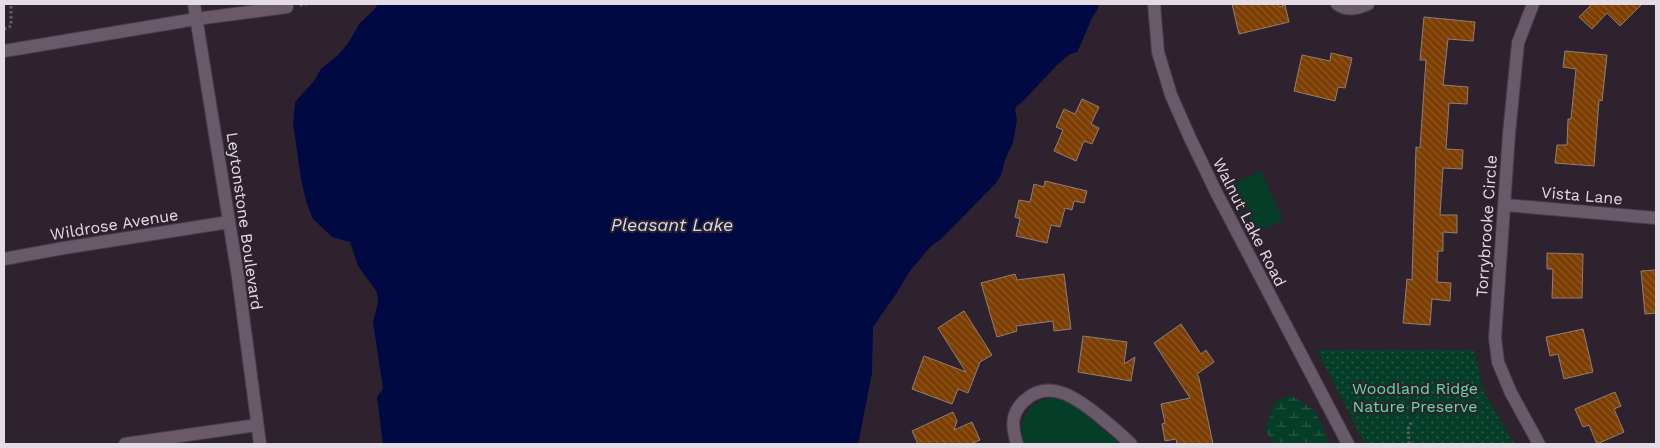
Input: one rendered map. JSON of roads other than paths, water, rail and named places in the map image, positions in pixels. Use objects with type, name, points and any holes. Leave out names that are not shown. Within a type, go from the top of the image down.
[{"type":"street","name":"Leytonstone Boulevard","points":[[194,4],[229,222],[260,444]]},
{"type":"street","name":"Walnut Lake Road","points":[[1154,4],[1158,52],[1171,95],[1239,238],[1348,444]]},
{"type":"street","points":[[1337,4],[1352,9],[1368,4]]},
{"type":"street","name":"Torrybrooke Circle","points":[[1533,4],[1518,43],[1496,300],[1495,338],[1498,362],[1511,393],[1539,444]]},
{"type":"street","points":[[4,51],[196,19],[286,7]]},
{"type":"street","name":"Vista Lane","points":[[1505,205],[1656,218]]},
{"type":"street","name":"Wildrose Avenue","points":[[4,259],[73,246],[229,222]]},
{"type":"street","points":[[1016,444],[1012,428],[1013,418],[1017,409],[1033,394],[1058,391],[1070,394],[1085,404],[1131,444]]},
{"type":"street","points":[[125,444],[257,425]]},
{"type":"water","name":"Pleasant Lake","points":[[378,4],[1099,4],[1077,52],[1070,54],[1057,65],[1016,107],[1017,120],[1013,143],[996,183],[941,239],[931,246],[910,271],[873,327],[872,373],[858,444],[383,444],[377,397],[383,389],[373,322],[378,302],[377,292],[358,266],[350,242],[332,237],[313,219],[306,201],[301,179],[293,123],[295,102],[314,81],[321,69],[338,55],[349,42],[359,24]]},
{"type":"park label","name":"Woodland Ridge Nature Preserve","points":[[1415,397]]}]
